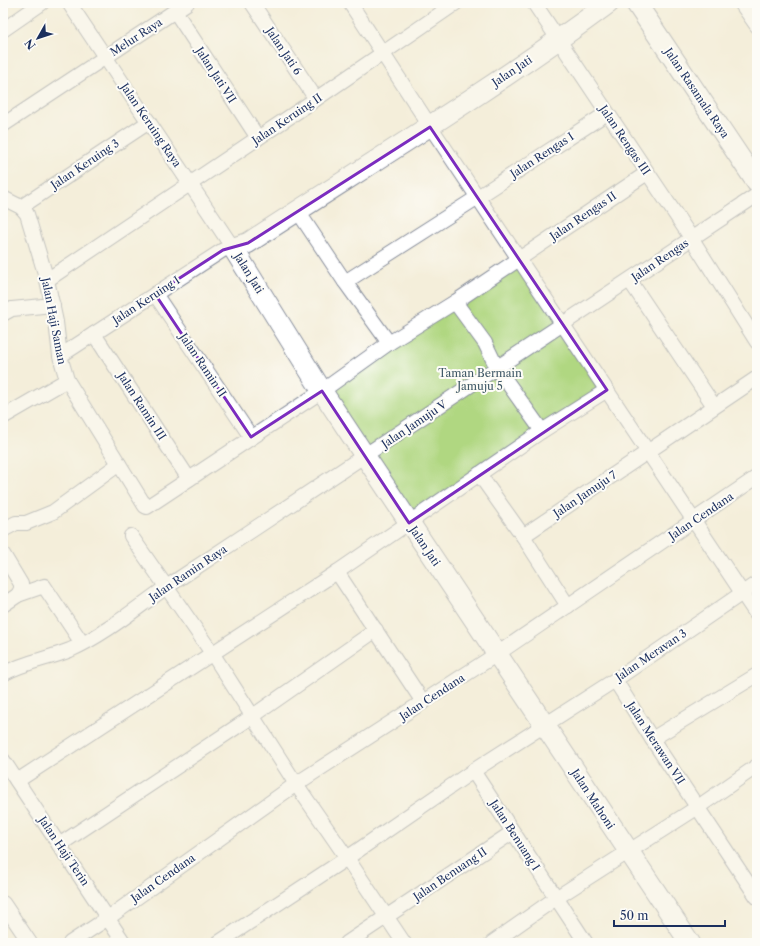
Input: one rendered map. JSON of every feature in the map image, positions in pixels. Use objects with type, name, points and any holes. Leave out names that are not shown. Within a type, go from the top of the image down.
[{"type":"street","points":[[3,30],[42,3]]},
{"type":"street","name":"Jalan Keruing Raya","points":[[68,3],[234,248]]},
{"type":"street","name":"Melur Raya","points":[[3,125],[187,3]]},
{"type":"street","name":"Jalan Jati 6","points":[[252,3],[316,99]]},
{"type":"street","points":[[350,3],[430,127],[757,615]]},
{"type":"street","name":"Jalan Keruing II","points":[[48,280],[456,3]]},
{"type":"street","name":"Jalan Rengas III","points":[[534,3],[692,239],[757,342]]},
{"type":"street","name":"Jalan Jati","points":[[497,654],[322,391],[234,248],[248,242],[430,127],[558,40],[609,3]]},
{"type":"street","name":"Jalan Rasamala Raya","points":[[636,3],[757,183]]},
{"type":"street","points":[[744,4],[757,26]]},
{"type":"street","name":"Jalan Jati VII","points":[[175,12],[258,138]]},
{"type":"street","name":"Jalan Rengas I","points":[[345,282],[607,113]]},
{"type":"street","name":"Jalan Keruing 3","points":[[21,207],[149,122]]},
{"type":"street","name":"Jalan Rengas II","points":[[147,507],[647,173]]},
{"type":"street","name":"Jalan Rengas","points":[[562,325],[757,196]]},
{"type":"street","points":[[3,198],[21,207]]},
{"type":"street","name":"Jalan Haji Saman","points":[[21,207],[27,214],[48,280],[60,356],[67,380],[147,507]]},
{"type":"street","points":[[297,210],[389,344]]},
{"type":"street","name":"Jalan Keruing I","points":[[60,356],[223,250],[234,248]]},
{"type":"street","points":[[630,280],[714,406]]},
{"type":"street","name":"Jalan Ramin II","points":[[155,294],[251,437]]},
{"type":"street","points":[[455,302],[485,343],[497,368],[542,431]]},
{"type":"street","points":[[3,314],[17,308],[53,305]]},
{"type":"street","name":"Jalan Jamuju V","points":[[365,456],[562,325]]},
{"type":"street","name":"Jalan Ramin III","points":[[94,334],[189,479]]},
{"type":"street","name":"Jalan Jamuju 7","points":[[523,536],[757,378]]},
{"type":"street","points":[[3,417],[67,380]]},
{"type":"street","points":[[17,781],[337,572],[542,431],[607,390]]},
{"type":"street","name":"Jalan Ramin Raya","points":[[3,674],[28,663],[69,650],[101,633],[365,456]]},
{"type":"street","points":[[3,530],[16,523],[26,523],[53,512],[119,464]]},
{"type":"street","points":[[479,474],[523,536],[568,606]]},
{"type":"street","name":"Jalan Cendana","points":[[70,943],[108,918],[296,784],[497,654],[757,478]]},
{"type":"street","points":[[131,536],[212,654],[296,784],[404,943]]},
{"type":"street","points":[[3,554],[21,584],[21,589],[18,595]]},
{"type":"street","points":[[337,572],[423,702]]},
{"type":"street","name":"Jalan Meravan 3","points":[[218,943],[347,858],[473,771],[615,680],[757,583]]},
{"type":"street","points":[[3,605],[18,595],[42,586],[45,587],[82,643]]},
{"type":"street","points":[[59,845],[253,716],[376,630]]},
{"type":"street","name":"Jalan Mahoni","points":[[497,654],[627,851],[690,943]]},
{"type":"street","points":[[652,739],[757,675]]},
{"type":"street","name":"Jalan Merawan VII","points":[[615,680],[652,739],[757,897]]},
{"type":"street","name":"Jalan Haji Terin","points":[[3,760],[124,943]]},
{"type":"street","points":[[493,943],[556,898],[627,851],[698,807],[757,766]]},
{"type":"street","name":"Jalan Benuang I","points":[[473,771],[586,943]]},
{"type":"street","name":"Jalan Benuang II","points":[[347,943],[513,832]]},
{"type":"street","points":[[3,902],[30,943]]},
{"type":"highlighted area","points":[[430,127],[607,390],[409,523],[322,391],[251,437],[155,294],[223,250],[248,243]]},
{"type":"green space","name":"Taman Bermain Jamuju 5","points":[[518,259],[607,390],[409,523],[322,391]]}]
